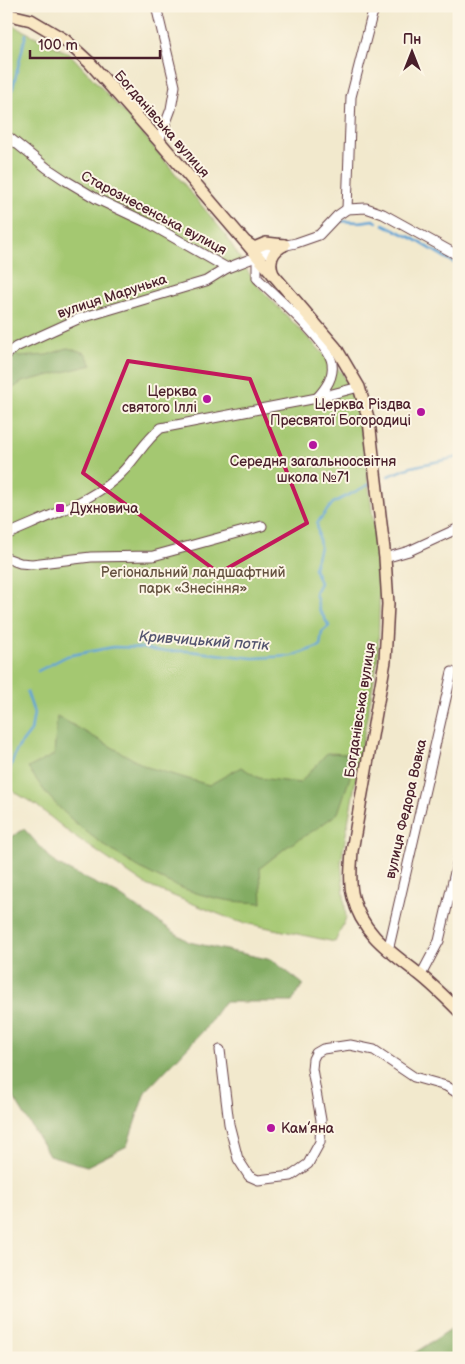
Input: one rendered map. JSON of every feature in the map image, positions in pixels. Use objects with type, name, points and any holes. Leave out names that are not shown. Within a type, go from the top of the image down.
[{"type":"main road","name":"Богданівська вулиця","points":[[6,14],[31,20],[65,40],[90,63],[336,348],[359,388],[369,421],[385,558],[388,604],[385,661],[352,851],[352,896],[362,923],[374,938],[459,1010]]},
{"type":"main road","points":[[245,242],[254,248],[266,243],[284,245]]},
{"type":"main road","points":[[274,276],[271,268],[272,260],[277,248],[284,245]]},
{"type":"street","points":[[156,6],[175,86],[171,109],[159,141]]},
{"type":"street","points":[[376,6],[351,97],[347,209],[366,208],[383,214],[459,256]]},
{"type":"street","name":"Старознесенська вулиця","points":[[6,135],[64,180],[150,224],[227,268],[273,248],[319,235],[337,216],[347,209]]},
{"type":"street","points":[[257,256],[257,278],[319,340],[330,357],[332,364],[328,385],[317,398]]},
{"type":"street","name":"вулиця Марунька","points":[[6,355],[16,347],[78,319],[206,281],[227,268]]},
{"type":"street","points":[[6,535],[87,498],[116,479],[151,436],[162,428],[359,388]]},
{"type":"street","points":[[6,558],[20,563],[32,564],[91,557],[153,556],[262,526]]},
{"type":"street","points":[[385,558],[409,551],[459,528]]},
{"type":"street","name":"вулиця Федора Вовка","points":[[388,951],[452,672]]},
{"type":"street","points":[[420,975],[439,941],[459,855]]},
{"type":"street","points":[[220,1050],[229,1124],[238,1159],[249,1176],[258,1180],[291,1176],[308,1164],[320,1142],[322,1120],[312,1069],[313,1059],[323,1048],[350,1045],[374,1050],[414,1077],[446,1086],[459,1094]]},
{"type":"highlighted area","points":[[128,361],[250,379],[307,523],[219,573],[83,473]]},
{"type":"green space","name":"Регіональний ландшафтний парк «Знесіння»","points":[[6,25],[14,26],[70,54],[133,122],[225,234],[255,283],[342,373],[359,412],[380,572],[378,656],[341,862],[346,918],[335,942],[236,921],[146,885],[70,833],[36,805],[6,787]]},
{"type":"green space","points":[[6,346],[19,357],[47,355],[68,348],[85,353],[92,365],[22,382],[6,393]]},
{"type":"green space","points":[[57,716],[147,767],[209,785],[241,767],[259,778],[300,783],[327,753],[350,754],[350,777],[338,813],[288,846],[260,868],[262,903],[220,899],[174,885],[125,859],[81,827],[46,793],[28,768],[54,755]]},
{"type":"green space","points":[[24,829],[56,864],[117,894],[189,942],[272,960],[303,984],[292,1002],[224,1002],[204,1030],[145,1092],[127,1146],[87,1166],[49,1155],[14,1098],[6,1090],[6,868],[8,866],[8,839]]},
{"type":"green space","points":[[454,1327],[458,1358],[407,1358]]},
{"type":"waterway","points":[[7,112],[26,34]]},
{"type":"waterway","name":"Кривчицький потік","points":[[339,221],[360,222],[373,220],[377,222]]},
{"type":"waterway","name":"Кривчицький потік","points":[[383,224],[414,239],[459,266]]},
{"type":"waterway","name":"Кривчицький потік","points":[[388,476],[411,467],[459,457]]},
{"type":"waterway","name":"Кривчицький потік","points":[[38,671],[67,656],[113,647],[144,648],[158,651],[188,651],[253,658],[292,656],[320,646],[322,632],[329,626],[319,609],[315,592],[320,583],[314,568],[320,547],[317,523],[333,503],[370,484]]},
{"type":"waterway","name":"Кривчицький потік","points":[[6,779],[17,749],[31,731],[34,713],[27,692]]},
{"type":"place","name":"Церква святого Іллі","points":[[207,399]]},
{"type":"place","name":"Церква Різдва Пресвятої Богородиці","points":[[421,412]]},
{"type":"place","name":"Середня загальноосвітня школа №71","points":[[313,445]]},
{"type":"place","name":"Духновича","points":[[60,508]]},
{"type":"place","name":"Кам’яна","points":[[271,1128]]}]
